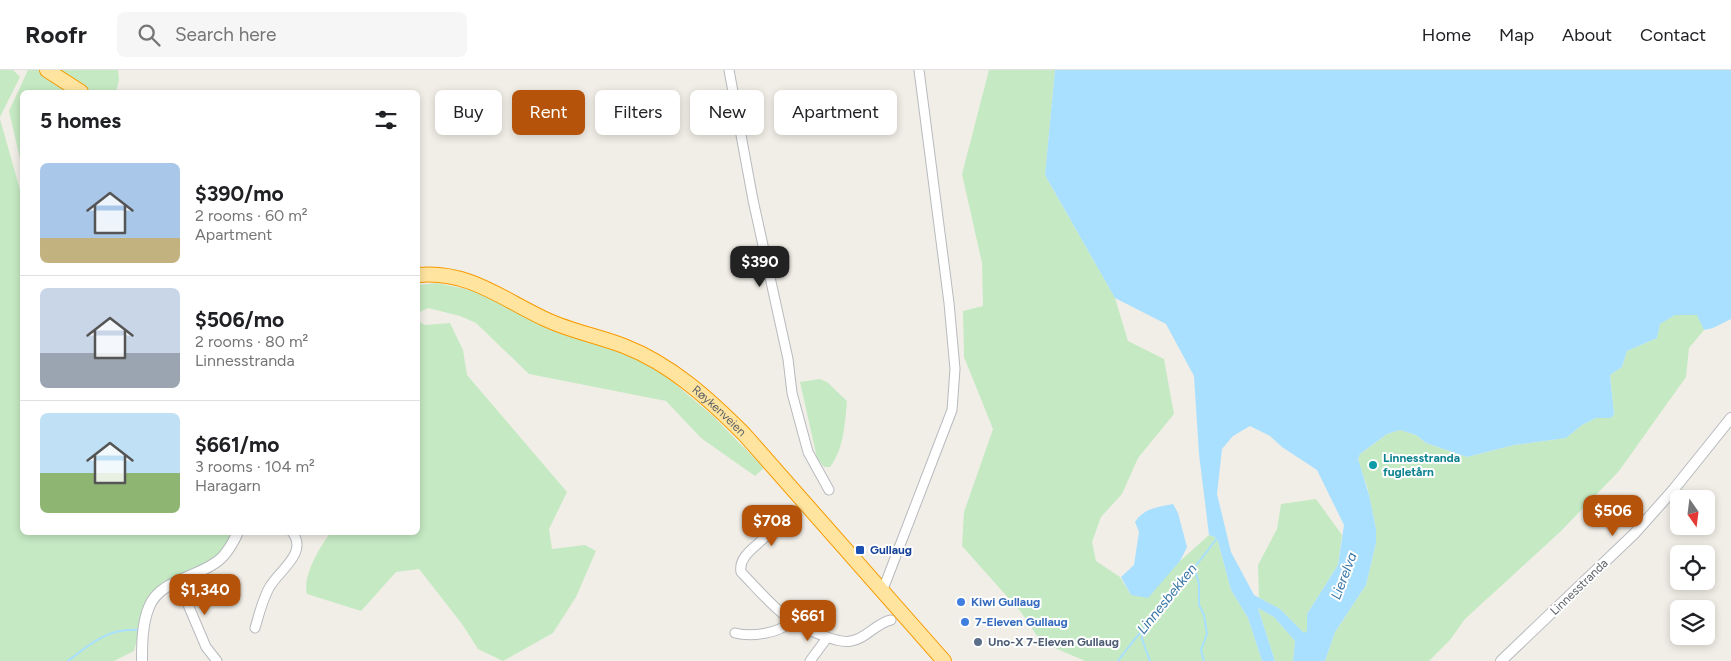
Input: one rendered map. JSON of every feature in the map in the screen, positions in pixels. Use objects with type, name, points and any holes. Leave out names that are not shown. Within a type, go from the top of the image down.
[{"type":"highway","points":[[46,70],[78,90]]},
{"type":"highway","name":"Røykenveien","points":[[420,275],[449,275],[478,283],[550,321],[625,346],[670,370],[713,405],[744,434],[944,661]]},
{"type":"street","points":[[729,70],[753,200],[788,359],[792,393],[808,452],[829,490]]},
{"type":"street","points":[[882,592],[952,410],[955,380],[949,303],[919,70]]},
{"type":"street","name":"Linnesstranda","points":[[1501,661],[1634,534],[1674,489],[1731,418]]},
{"type":"street","points":[[764,522],[766,536],[743,558],[740,564],[741,572],[791,621],[828,638],[843,641],[858,639],[882,623],[891,620]]},
{"type":"street","points":[[142,661],[144,624],[149,606],[156,596],[178,581],[218,562],[236,535]]},
{"type":"street","points":[[255,628],[268,590],[297,550],[297,541],[294,535]]},
{"type":"street","points":[[178,581],[206,647],[217,661]]},
{"type":"street","points":[[735,634],[753,636],[785,626],[791,621]]},
{"type":"street","points":[[810,661],[828,638]]},
{"type":"green space","points":[[0,70],[13,70],[20,77],[0,117]]},
{"type":"green space","points":[[28,70],[118,70],[119,80],[116,90],[20,90],[20,158],[9,111]]},
{"type":"green space","points":[[989,70],[1055,70],[1045,175],[1115,298],[1128,341],[1164,359],[1174,414],[1138,458],[1122,494],[1101,517],[1092,542],[1096,561],[1120,577],[1131,595],[1180,561],[1209,535],[1217,538],[1231,590],[1248,618],[1262,661],[1085,661],[1041,642],[1021,612],[962,546],[964,512],[993,429],[964,357],[963,311],[983,306],[982,263],[962,174]]},
{"type":"green space","points":[[0,119],[20,190],[20,535],[233,535],[230,542],[214,560],[163,584],[148,596],[134,651],[114,661],[0,661]]},
{"type":"green space","points":[[437,283],[480,292],[550,330],[621,352],[644,363],[662,373],[712,415],[764,468],[755,476],[701,438],[666,401],[529,374],[476,323],[460,316],[428,308],[420,312],[420,285]]},
{"type":"green space","points":[[1675,315],[1698,315],[1704,330],[1689,348],[1686,377],[1619,471],[1560,532],[1465,619],[1450,640],[1429,661],[1325,661],[1335,632],[1366,585],[1376,543],[1376,529],[1367,486],[1358,459],[1360,454],[1387,434],[1400,430],[1416,435],[1426,443],[1467,457],[1514,445],[1566,438],[1582,425],[1596,418],[1611,418],[1614,414],[1610,375],[1622,367],[1627,351],[1657,338],[1659,324]]},
{"type":"green space","points":[[420,322],[425,325],[450,323],[463,350],[467,375],[567,492],[549,529],[552,549],[585,545],[596,551],[576,597],[553,633],[503,661],[478,649],[462,624],[419,569],[396,572],[361,611],[307,594],[306,587],[309,570],[329,535],[420,535]]},
{"type":"green space","points":[[820,379],[827,382],[847,401],[841,444],[830,467],[824,467],[817,458],[800,382]]},
{"type":"green space","points":[[1316,499],[1342,535],[1338,565],[1307,614],[1307,632],[1304,633],[1280,609],[1259,598],[1258,565],[1277,529],[1281,504]]},
{"type":"green space","points":[[1258,608],[1274,617],[1295,641],[1293,661],[1275,661]]},
{"type":"water","name":"Lierelva","points":[[1055,70],[1731,70],[1731,319],[1713,328],[1704,330],[1697,315],[1675,315],[1660,324],[1657,338],[1627,351],[1622,367],[1610,375],[1614,414],[1611,418],[1596,418],[1582,425],[1566,438],[1514,445],[1467,457],[1426,443],[1416,435],[1400,430],[1387,434],[1360,454],[1358,459],[1369,495],[1376,529],[1376,543],[1366,585],[1335,632],[1325,661],[1293,661],[1295,641],[1274,617],[1258,608],[1275,661],[1262,661],[1248,618],[1231,590],[1217,538],[1209,535],[1199,454],[1194,376],[1166,324],[1115,298],[1045,175]],"holes":[[[1250,426],[1270,436],[1282,447],[1317,470],[1344,525],[1338,565],[1307,614],[1307,631],[1304,633],[1280,609],[1254,595],[1231,552],[1217,494],[1222,449],[1233,436]]]},
{"type":"water","points":[[1173,504],[1178,513],[1187,547],[1180,561],[1148,598],[1131,595],[1121,577],[1134,565],[1139,532],[1135,522],[1147,511]]},
{"type":"waterway","name":"Linnesbekken","points":[[1118,661],[1217,538]]},
{"type":"waterway","points":[[1195,570],[1199,584],[1199,605],[1204,615],[1207,634],[1201,650],[1204,661]]},
{"type":"waterway","points":[[68,661],[108,634],[138,630]]},
{"type":"waterway","points":[[1142,630],[1142,639],[1150,661]]},
{"type":"place","name":"Linnesstranda fugletårn","points":[[1373,465]]},
{"type":"place","name":"Gullaug","points":[[860,550]]},
{"type":"place","name":"Kiwi Gullaug","points":[[961,602]]},
{"type":"place","name":"7-Eleven Gullaug","points":[[965,622]]},
{"type":"place","name":"Uno-X 7-Eleven Gullaug","points":[[978,642]]}]
